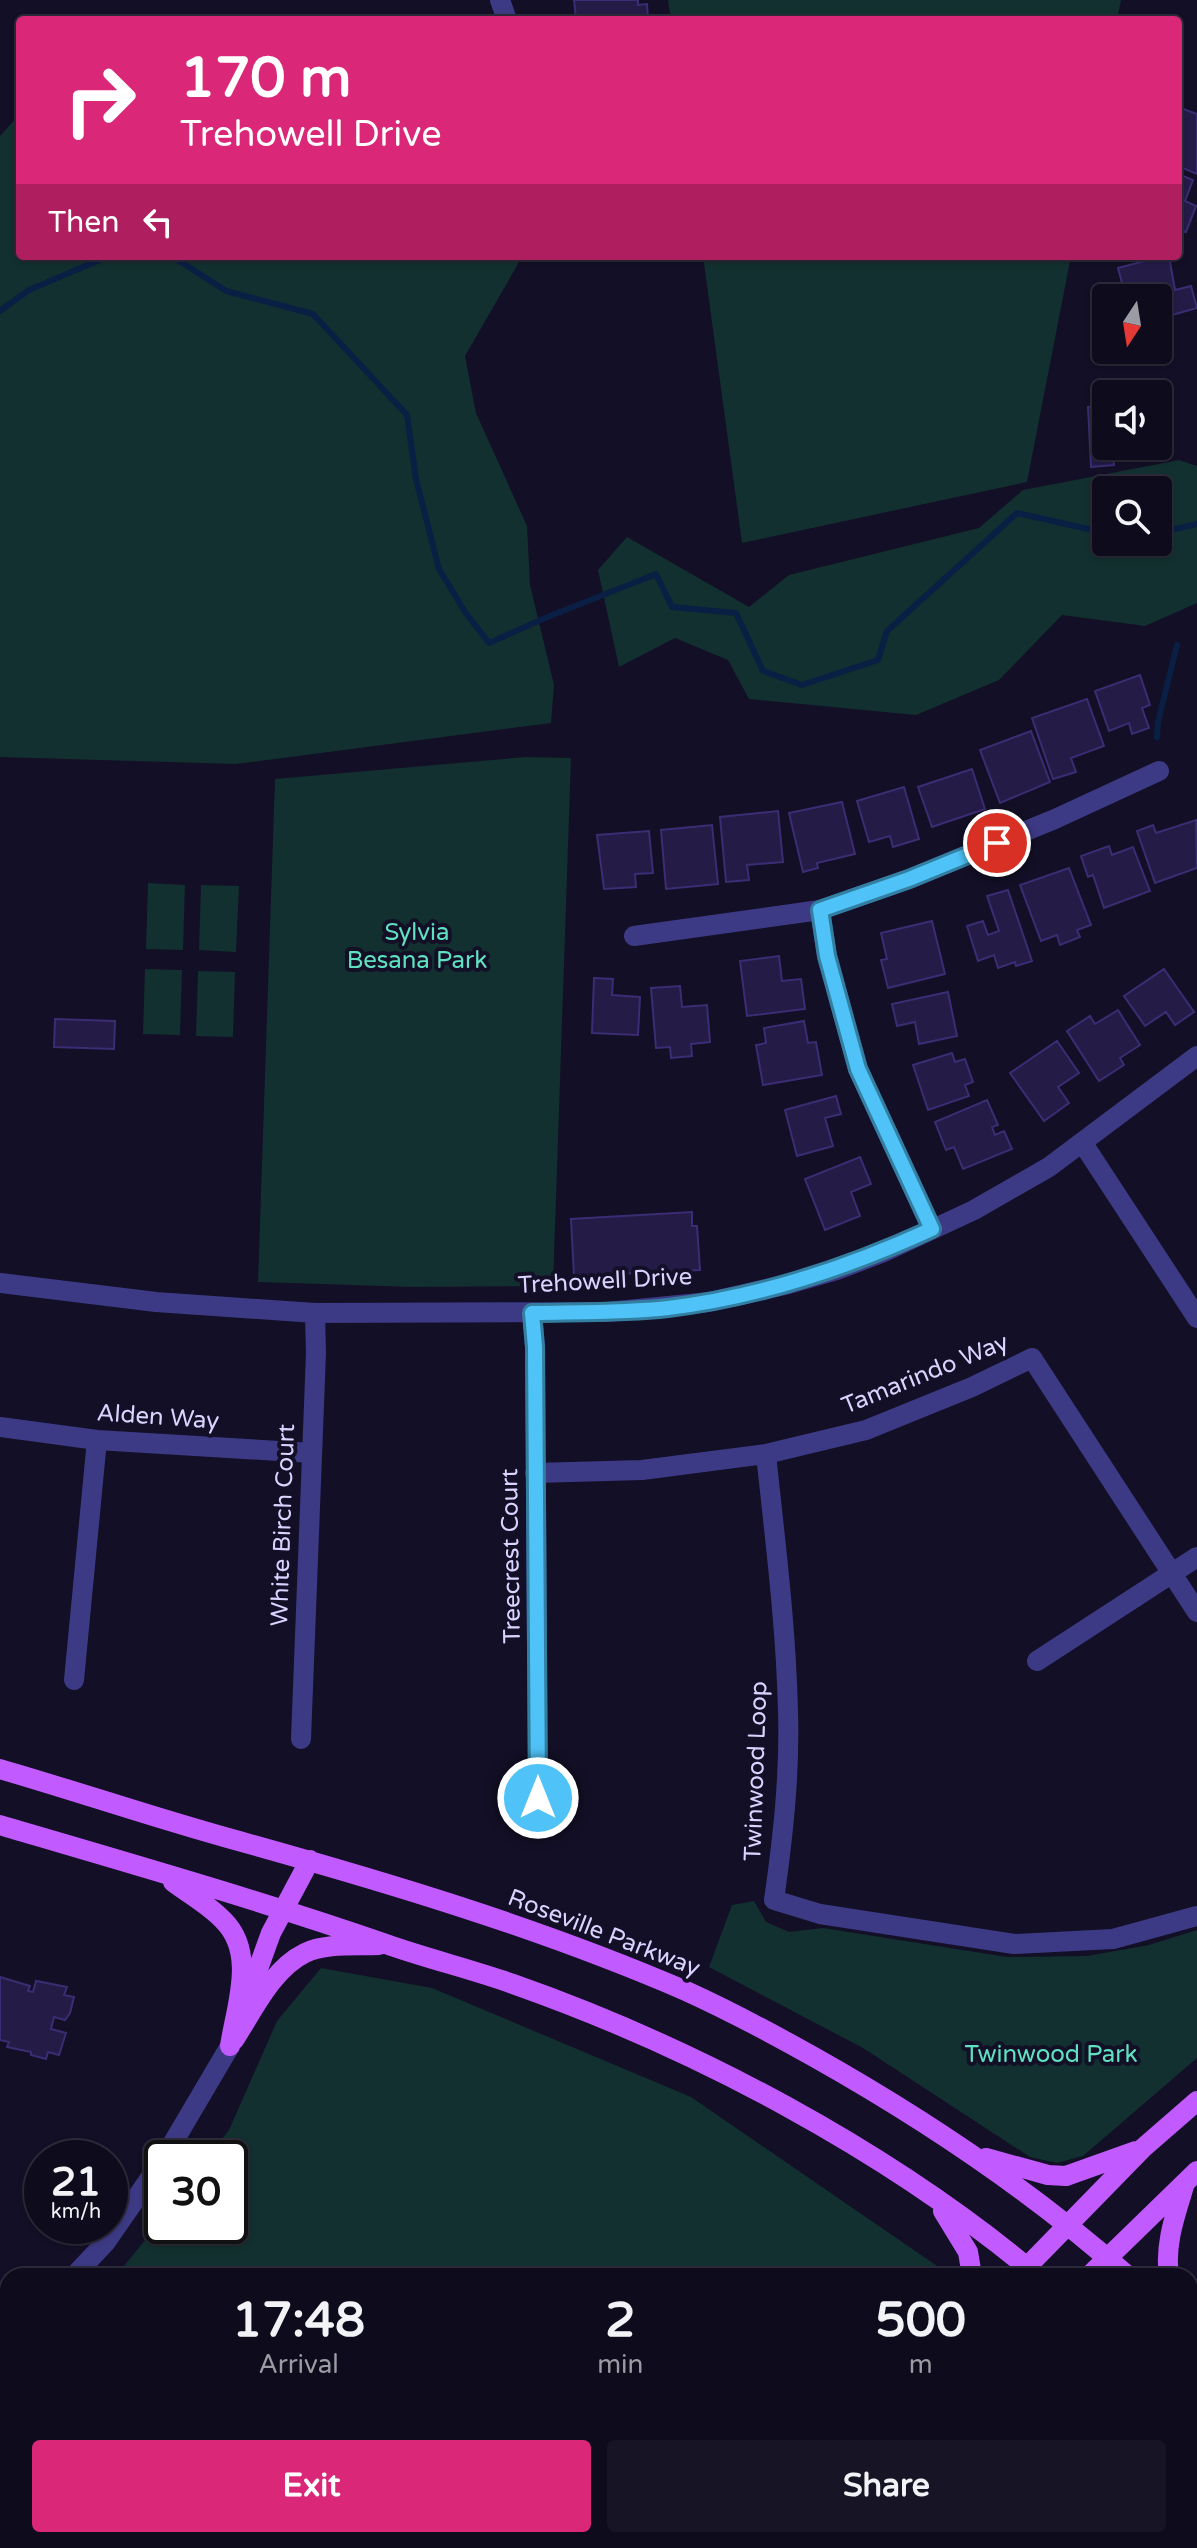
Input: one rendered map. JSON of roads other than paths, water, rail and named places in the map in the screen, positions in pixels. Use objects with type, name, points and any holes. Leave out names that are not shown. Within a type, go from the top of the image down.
[{"type":"main road","name":"Roseville Parkway","points":[[0,1769],[229,1839],[310,1860],[536,1931],[689,1993],[782,2039],[863,2085],[970,2153],[1068,2225],[1119,2268]]},
{"type":"main road","points":[[0,1825],[283,1908],[512,1984],[692,2058],[836,2135],[937,2201],[1022,2268]]},
{"type":"main road","points":[[230,2046],[271,1933],[310,1860]]},
{"type":"main road","points":[[163,1874],[225,1921],[237,1941],[244,1963],[230,2046]]},
{"type":"main road","points":[[230,2046],[281,1972],[304,1953],[320,1948],[388,1945]]},
{"type":"main road","points":[[1032,2268],[1068,2225],[1143,2148],[1197,2101]]},
{"type":"main road","points":[[970,2153],[1048,2175],[1066,2176],[1143,2148]]},
{"type":"main road","points":[[1097,2268],[1191,2176]]},
{"type":"main road","points":[[1168,2268],[1169,2238],[1191,2176]]},
{"type":"main road","points":[[937,2201],[968,2252],[971,2268]]},
{"type":"street","points":[[634,936],[820,910],[953,861],[1159,771]]},
{"type":"street","points":[[820,910],[827,956],[858,1069],[932,1229]]},
{"type":"street","name":"Trehowell Drive","points":[[0,1283],[156,1302],[315,1313],[607,1312],[709,1302],[837,1270],[974,1210],[1049,1167],[1197,1056]]},
{"type":"street","points":[[1082,1142],[1197,1318]]},
{"type":"street","name":"White Birch Court","points":[[301,1739],[315,1313]]},
{"type":"street","name":"Treecrest Court","points":[[532,1313],[535,1347],[538,1798]]},
{"type":"street","name":"Tamarindo Way","points":[[535,1473],[642,1470],[766,1454],[866,1430],[972,1387],[1032,1358],[1171,1573]]},
{"type":"street","name":"Alden Way","points":[[0,1427],[97,1440],[312,1453]]},
{"type":"street","points":[[74,1680],[97,1440]]},
{"type":"street","name":"Twinwood Loop","points":[[766,1454],[783,1612],[788,1713],[785,1821],[774,1900],[820,1914],[1014,1944],[1113,1939],[1197,1916]]},
{"type":"street","points":[[1037,1661],[1197,1557]]},
{"type":"street","points":[[1171,1573],[1197,1612]]},
{"type":"street","points":[[175,2140],[230,2046]]},
{"type":"street","points":[[82,2268],[105,2243],[144,2187]]},
{"type":"waterway","points":[[0,311],[29,290],[100,260]]},
{"type":"waterway","points":[[178,260],[226,291],[313,314],[407,415],[416,479],[439,569],[465,612],[489,643],[656,574],[672,607],[736,613],[763,671],[802,685],[878,660],[887,631],[1017,513],[1092,530]]},
{"type":"waterway","points":[[1172,530],[1197,524]]},
{"type":"waterway","points":[[1157,737],[1177,645]]},
{"type":"park label","name":"Sylvia Besana Park","points":[[417,946]]},
{"type":"park label","name":"Twinwood Park","points":[[1051,2054]]}]
